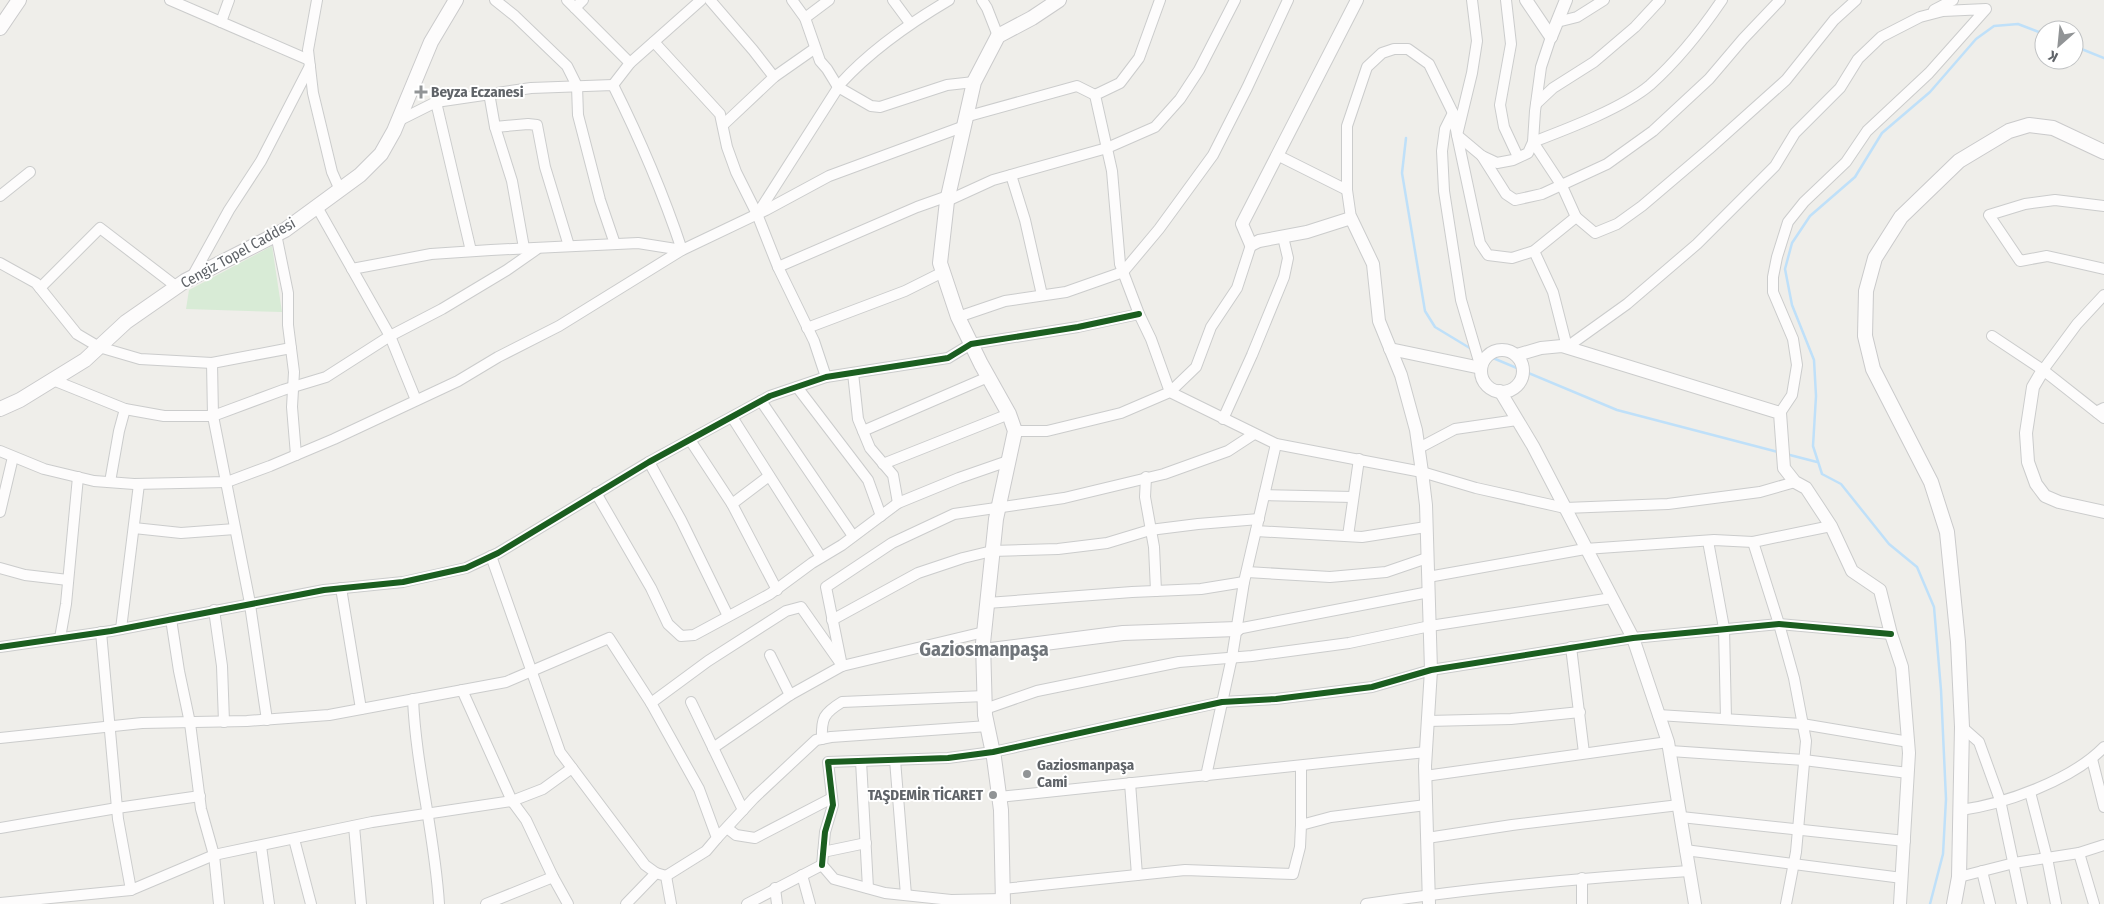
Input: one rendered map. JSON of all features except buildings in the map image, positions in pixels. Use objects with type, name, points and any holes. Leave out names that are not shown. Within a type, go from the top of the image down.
[{"type":"main road","points":[[0,28],[20,0]]},
{"type":"main road","name":"Cengiz Topel Caddesi","points":[[0,409],[20,400],[85,360],[126,322],[178,286],[276,234],[360,175],[381,154],[398,121],[431,42],[455,0]]},
{"type":"main road","points":[[1003,897],[1000,798],[985,703],[983,652],[998,506],[1015,431],[1010,414],[988,377],[958,317],[940,263],[947,199],[974,82],[998,36],[1032,18],[1059,0]]},
{"type":"main road","points":[[1954,904],[1959,877],[1962,727],[1958,642],[1947,532],[1931,482],[1873,369],[1865,336],[1866,291],[1875,258],[1901,217],[1959,161],[2009,131],[2029,125],[2054,128],[2104,152]]},
{"type":"main road","points":[[983,652],[1123,633],[1236,629]]},
{"type":"street","points":[[170,0],[310,63]]},
{"type":"street","points":[[221,22],[229,0]]},
{"type":"street","points":[[317,0],[308,50],[314,92],[332,172],[340,190]]},
{"type":"street","points":[[495,0],[539,38],[567,66],[577,86],[578,115],[600,200],[615,244]]},
{"type":"street","points":[[583,0],[571,4],[630,63]]},
{"type":"street","points":[[614,85],[630,63],[700,0]]},
{"type":"street","points":[[710,0],[774,77]]},
{"type":"street","points":[[792,0],[805,18],[814,49],[838,87],[871,106],[880,107],[947,85],[974,82]]},
{"type":"street","points":[[805,18],[829,0]]},
{"type":"street","points":[[892,0],[910,23]]},
{"type":"street","points":[[757,214],[838,87],[855,68],[910,23],[949,0]]},
{"type":"street","points":[[982,0],[998,36]]},
{"type":"street","points":[[1095,95],[1120,83],[1139,58],[1160,0]]},
{"type":"street","points":[[778,267],[916,206],[947,199],[992,180],[1107,148],[1155,127],[1180,99],[1200,70],[1235,0]]},
{"type":"street","points":[[958,317],[1004,301],[1066,292],[1123,272],[1159,229],[1213,155],[1288,0]]},
{"type":"street","points":[[1015,431],[1047,431],[1121,413],[1170,392],[1196,367],[1212,327],[1236,288],[1251,245],[1242,224],[1357,0]]},
{"type":"street","points":[[1457,135],[1472,73],[1477,41],[1472,0]]},
{"type":"street","points":[[1506,0],[1511,44],[1500,105],[1504,127],[1518,157]]},
{"type":"street","points":[[1526,0],[1551,37]]},
{"type":"street","points":[[1457,135],[1482,156],[1497,163],[1528,153],[1533,142],[1541,67],[1566,0]]},
{"type":"street","points":[[1557,22],[1577,17],[1604,0]]},
{"type":"street","points":[[1536,104],[1553,88],[1594,62],[1635,27],[1660,0]]},
{"type":"street","points":[[1533,142],[1567,130],[1624,101],[1650,85],[1700,33],[1722,0]]},
{"type":"street","points":[[1482,156],[1506,194],[1515,200],[1542,194],[1607,164],[1653,131],[1709,79],[1780,0]]},
{"type":"street","points":[[1533,142],[1562,186],[1576,217],[1596,233],[1617,224],[1642,206],[1709,149],[1786,80],[1834,20],[1856,0]]},
{"type":"street","points":[[1568,347],[1627,304],[1697,244],[1775,166],[1795,133],[1840,88],[1858,59],[1881,37],[1953,0]]},
{"type":"street","points":[[1900,904],[1908,773],[1908,742],[1902,667],[1891,634],[1880,590],[1852,571],[1831,526],[1806,488],[1796,482],[1784,468],[1780,413],[1792,395],[1797,365],[1793,339],[1773,292],[1773,277],[1788,222],[1804,202],[1846,162],[1867,131],[1929,72],[1986,9],[1943,11],[1920,18]]},
{"type":"street","points":[[654,42],[720,114],[726,147],[736,172],[757,214],[778,267],[814,341],[826,377]]},
{"type":"street","points":[[722,125],[774,77],[814,49]]},
{"type":"street","points":[[1429,899],[1425,776],[1431,670],[1428,558],[1422,472],[1416,430],[1402,375],[1379,321],[1373,264],[1350,218],[1347,190],[1347,126],[1367,67],[1382,53],[1394,49],[1408,49],[1429,64],[1454,113],[1480,243],[1488,255],[1512,258],[1534,251],[1576,217]]},
{"type":"street","points":[[191,278],[261,161],[310,63]]},
{"type":"street","points":[[398,121],[436,102],[489,93],[531,88],[614,85]]},
{"type":"street","points":[[614,85],[640,138],[682,250]]},
{"type":"street","points":[[0,451],[44,469],[110,482],[139,484],[227,482],[296,455],[458,381],[498,357],[559,326],[682,250],[757,214],[829,176],[964,122],[1077,86],[1095,95]]},
{"type":"street","points":[[489,93],[495,127],[512,181],[524,248]]},
{"type":"street","points":[[1095,95],[1112,171],[1120,264],[1139,314],[1151,339],[1170,392],[1276,444],[1422,472],[1503,495],[1565,508],[1668,504],[1760,492],[1796,482]]},
{"type":"street","points":[[436,102],[471,251]]},
{"type":"street","points":[[1454,113],[1445,128],[1442,152],[1444,191],[1461,300],[1484,381],[1493,390],[1500,392],[1512,389],[1521,379],[1523,367],[1517,356],[1505,350],[1492,352],[1483,362],[1481,368]]},
{"type":"street","points":[[495,127],[537,125],[545,166],[569,246]]},
{"type":"street","points":[[1277,155],[1347,190]]},
{"type":"street","points":[[0,196],[30,172]]},
{"type":"street","points":[[1011,175],[1025,220],[1042,295]]},
{"type":"street","points":[[2104,206],[2056,200],[2025,204],[1989,215],[2020,261],[2047,256],[2104,269]]},
{"type":"street","points":[[317,207],[390,336],[416,400]]},
{"type":"street","points":[[1251,245],[1259,241],[1307,232],[1350,218]]},
{"type":"street","points":[[40,288],[100,228],[178,286]]},
{"type":"street","points":[[276,234],[288,293],[294,372],[296,455]]},
{"type":"street","points":[[1223,419],[1284,277],[1288,258],[1283,237]]},
{"type":"street","points":[[352,269],[432,254],[471,251],[638,243],[682,250]]},
{"type":"street","points":[[53,380],[125,409],[164,416],[213,416],[326,377],[390,336],[491,280],[537,249]]},
{"type":"street","points":[[1534,251],[1553,292],[1568,347]]},
{"type":"street","points":[[0,263],[36,283],[77,334],[99,347],[140,359],[174,359],[212,363],[291,348]]},
{"type":"street","points":[[807,328],[905,292],[944,272]]},
{"type":"street","points":[[2104,295],[2077,324],[2033,387],[2026,432],[2028,462],[2036,484],[2045,496],[2059,502],[2104,512]]},
{"type":"street","points":[[0,647],[121,629],[250,603],[342,588],[403,582],[466,568],[491,556],[649,462],[761,401],[797,387],[826,377],[948,358],[971,344],[1078,327],[1139,314]]},
{"type":"street","points":[[1992,336],[2044,370],[2102,413]]},
{"type":"street","points":[[1517,356],[1541,348],[1568,347],[1780,413]]},
{"type":"street","points":[[1390,348],[1481,368]]},
{"type":"street","points":[[212,363],[213,416],[250,603],[266,720]]},
{"type":"street","points":[[853,373],[858,419],[870,448],[892,475],[898,503]]},
{"type":"street","points":[[863,430],[988,377]]},
{"type":"street","points":[[797,387],[868,480],[881,516]]},
{"type":"street","points":[[1500,392],[1565,508],[1632,638],[1669,746],[1695,904]]},
{"type":"street","points":[[761,401],[853,536]]},
{"type":"street","points":[[110,482],[125,409]]},
{"type":"street","points":[[883,464],[1010,414]]},
{"type":"street","points":[[732,417],[821,558]]},
{"type":"street","points":[[1419,448],[1455,429],[1517,420]]},
{"type":"street","points":[[842,666],[826,587],[901,539],[954,514],[998,506],[1064,498],[1164,474],[1228,451],[1254,434]]},
{"type":"street","points":[[690,440],[732,504],[777,590]]},
{"type":"street","points":[[1206,776],[1232,657],[1245,577],[1276,444]]},
{"type":"street","points":[[0,508],[13,457]]},
{"type":"street","points":[[1348,536],[1359,459]]},
{"type":"street","points":[[596,493],[651,588],[668,624],[681,636],[694,635],[777,590],[898,503],[959,478],[1008,461]]},
{"type":"street","points":[[649,462],[681,520],[728,616]]},
{"type":"street","points":[[732,504],[769,476]]},
{"type":"street","points":[[60,638],[68,580],[78,477]]},
{"type":"street","points":[[1146,477],[1145,497],[1154,547],[1156,591]]},
{"type":"street","points":[[121,629],[139,484]]},
{"type":"street","points":[[1264,495],[1353,497]]},
{"type":"street","points":[[832,620],[918,573],[992,550],[1058,549],[1107,543],[1150,530],[1259,519]]},
{"type":"street","points":[[1428,576],[1585,550],[1708,541],[1753,542],[1831,526]]},
{"type":"street","points":[[1256,532],[1362,537],[1426,527]]},
{"type":"street","points":[[134,528],[180,533],[235,529]]},
{"type":"street","points":[[1708,541],[1724,628],[1726,719]]},
{"type":"street","points":[[1753,542],[1794,678],[1806,741],[1794,864],[1786,904]]},
{"type":"street","points":[[491,556],[560,752],[645,865],[661,874],[671,904]]},
{"type":"street","points":[[987,603],[1201,589],[1245,577],[1330,577],[1386,572],[1428,558]]},
{"type":"street","points":[[0,568],[25,575],[68,580]]},
{"type":"street","points":[[342,588],[361,709]]},
{"type":"street","points":[[1236,629],[1429,592]]},
{"type":"street","points":[[822,739],[821,726],[826,712],[842,702],[985,703],[1099,677],[1179,662],[1349,643],[1430,626],[1612,598]]},
{"type":"street","points":[[651,703],[708,660],[786,611],[801,607],[842,666]]},
{"type":"street","points":[[214,610],[222,666],[224,722]]},
{"type":"street","points":[[171,619],[179,671],[190,722],[201,809],[214,855],[219,904]]},
{"type":"street","points":[[1302,766],[1300,846],[1293,874],[1185,870],[1137,875],[1003,897],[951,900],[906,895],[834,879],[822,865],[824,832],[833,805],[828,762],[948,758],[993,752],[1222,702],[1276,699],[1372,687],[1431,670],[1632,638],[1779,624],[1891,634]]},
{"type":"street","points":[[101,632],[117,808],[131,890]]},
{"type":"street","points":[[713,748],[790,695],[842,666],[984,632]]},
{"type":"street","points":[[0,738],[142,723],[224,722],[329,715],[506,682],[610,638],[651,703],[699,789],[717,838]]},
{"type":"street","points":[[1571,648],[1584,753]]},
{"type":"street","points":[[770,656],[790,695]]},
{"type":"street","points":[[462,690],[512,801],[526,820],[568,904]]},
{"type":"street","points":[[413,699],[414,732],[433,838],[439,904]]},
{"type":"street","points":[[692,702],[743,810]]},
{"type":"street","points":[[1428,721],[1511,720],[1580,712]]},
{"type":"street","points":[[1658,715],[1802,724],[1908,742]]},
{"type":"street","points":[[626,904],[661,874],[706,851],[743,810],[816,740],[988,726]]},
{"type":"street","points":[[1962,727],[1979,742],[2000,800],[2022,904]]},
{"type":"street","points":[[1425,776],[1584,753],[1669,746],[1908,773]]},
{"type":"street","points":[[1961,810],[2030,792],[2092,759],[2104,747]]},
{"type":"street","points":[[1000,798],[1426,752]]},
{"type":"street","points":[[2092,759],[2104,807]]},
{"type":"street","points":[[895,760],[906,895]]},
{"type":"street","points":[[861,761],[868,888]]},
{"type":"street","points":[[0,903],[131,890],[214,855],[354,826],[512,801],[543,789],[572,768]]},
{"type":"street","points":[[1130,783],[1137,875]]},
{"type":"street","points":[[2030,792],[2047,858],[2056,904]]},
{"type":"street","points":[[0,828],[200,796]]},
{"type":"street","points":[[727,828],[736,835],[755,838],[832,798]]},
{"type":"street","points":[[1301,825],[1331,817],[1426,805]]},
{"type":"street","points":[[1428,838],[1512,825],[1680,811],[1905,841]]},
{"type":"street","points":[[354,826],[361,904]]},
{"type":"street","points":[[294,839],[311,904]]},
{"type":"street","points":[[823,852],[866,843]]},
{"type":"street","points":[[261,846],[269,904]]},
{"type":"street","points":[[1959,877],[2014,863],[2079,853],[2104,846]]},
{"type":"street","points":[[1685,850],[1902,878]]},
{"type":"street","points":[[2079,853],[2094,904]]},
{"type":"street","points":[[747,904],[822,865]]},
{"type":"street","points":[[1366,904],[1429,899],[1582,878],[1689,871]]},
{"type":"street","points":[[1982,871],[1990,904]]},
{"type":"street","points":[[802,874],[810,904]]},
{"type":"street","points":[[486,904],[553,877]]},
{"type":"street","points":[[1582,878],[1582,904]]},
{"type":"street","points":[[775,888],[777,904]]},
{"type":"green space","points":[[272,246],[282,312],[186,309],[189,290]]},
{"type":"waterway","points":[[1930,904],[1943,854],[1946,799],[1941,690],[1934,607],[1917,567],[1889,544],[1841,484],[1822,474],[1813,446],[1816,396],[1814,360],[1792,305],[1785,269],[1792,243],[1810,216],[1855,177],[1882,133],[1930,92],[1976,39],[1994,26],[2018,24],[2034,30]]},
{"type":"waterway","points":[[2084,50],[2104,58]]},
{"type":"waterway","points":[[1406,138],[1402,173],[1425,311],[1435,327],[1473,350]]},
{"type":"waterway","points":[[1481,353],[1617,410],[1778,452]]},
{"type":"waterway","points":[[1786,454],[1817,462]]},
{"type":"cycle path","points":[[0,647],[111,631],[324,590],[403,582],[466,568],[498,553],[649,462],[770,396],[826,377],[948,358],[971,344],[1078,327],[1139,314]]},
{"type":"cycle path","points":[[822,865],[825,832],[833,805],[828,762],[948,758],[993,752],[1222,702],[1276,699],[1372,687],[1431,670],[1633,638],[1779,624],[1891,634]]},
{"type":"place","name":"Beyza Eczanesi","points":[[421,92]]},
{"type":"place","name":"Gaziosmanpaşa Cami","points":[[1027,774]]},
{"type":"place","name":"TAŞDEMİR TİCARET","points":[[993,795]]},
{"type":"district","name":"Gaziosmanpaşa","points":[[984,649]]}]
